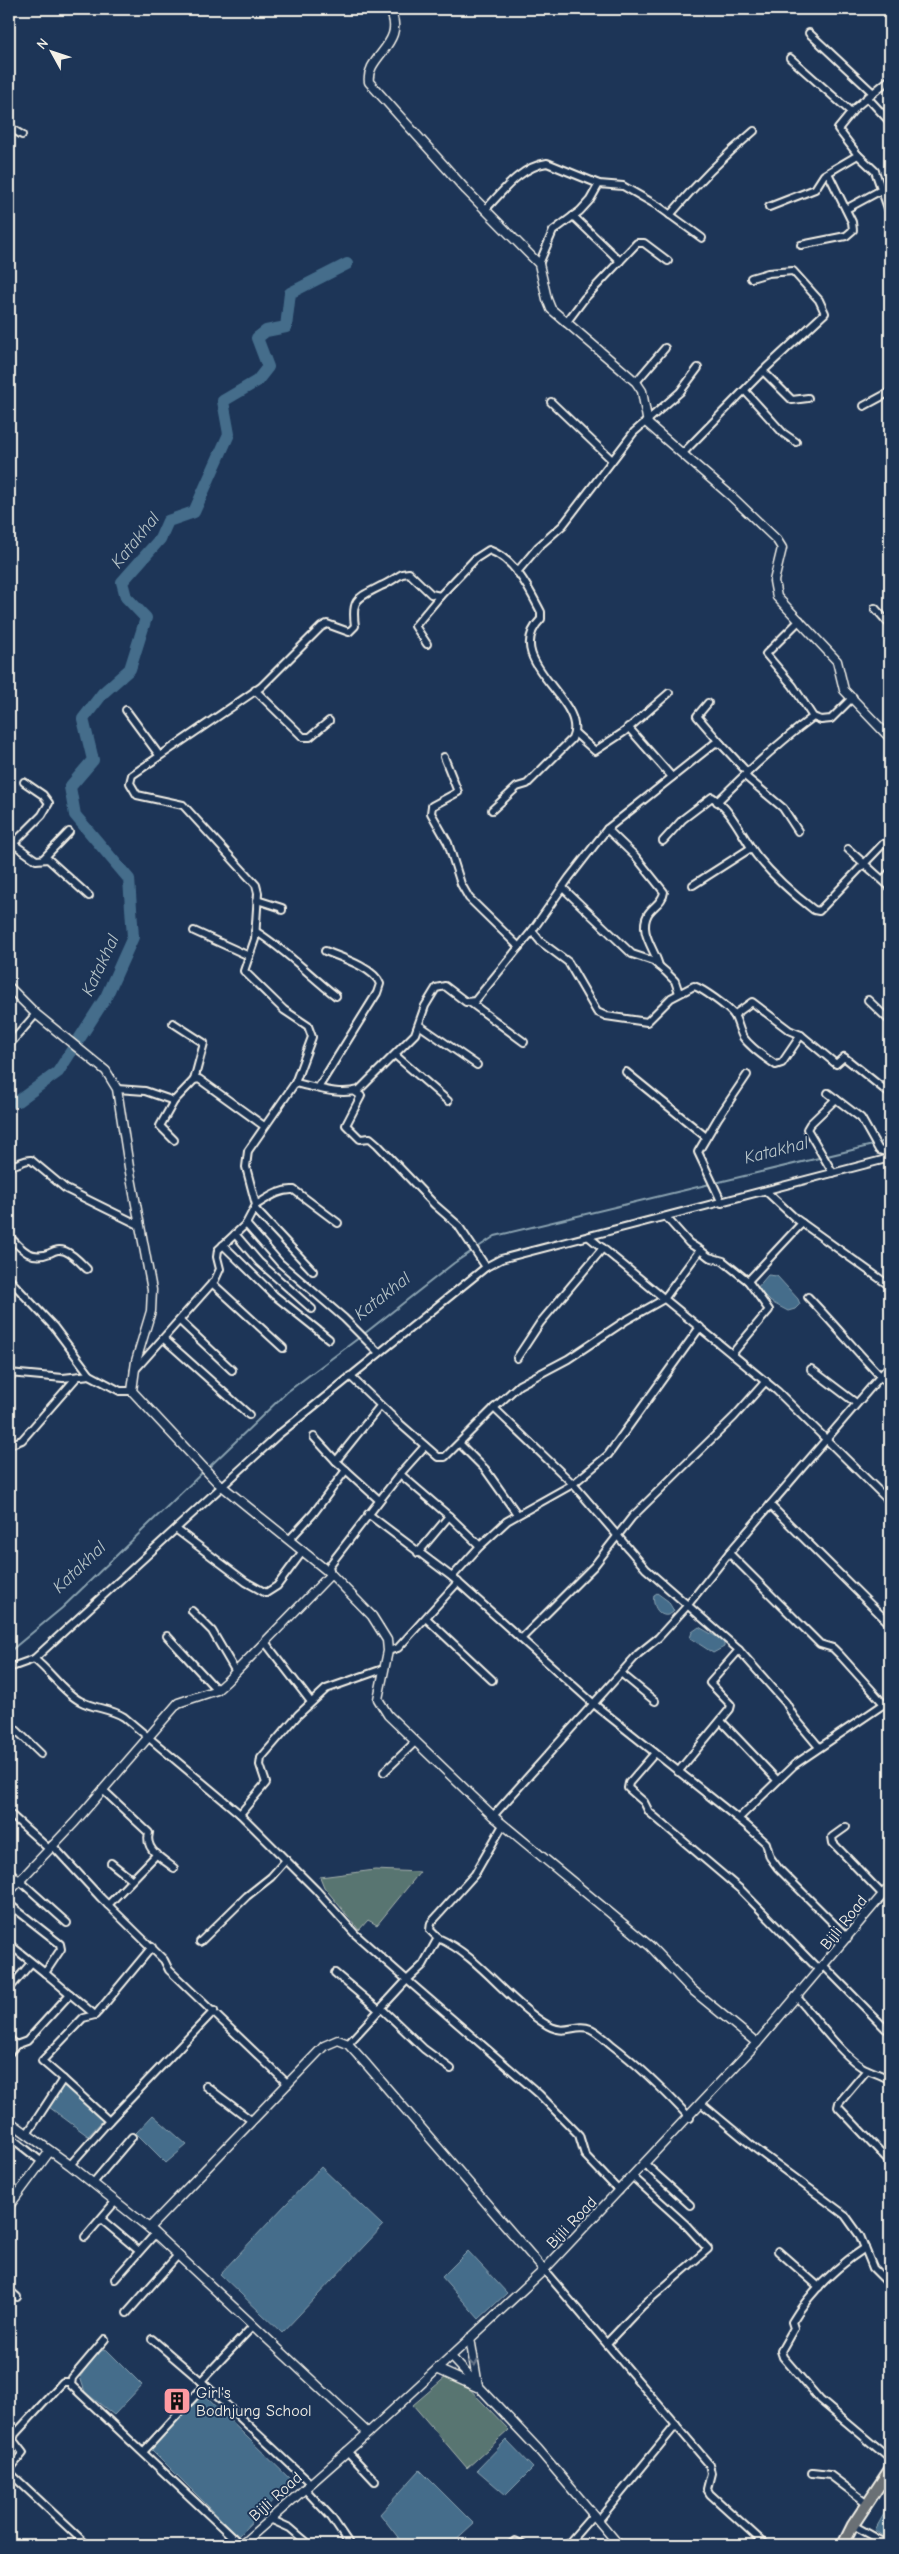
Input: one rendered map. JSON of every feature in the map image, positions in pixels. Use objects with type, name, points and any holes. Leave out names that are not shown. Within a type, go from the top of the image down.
[{"type":"main road","points":[[843,2545],[867,2503],[886,2486],[890,2469]]},
{"type":"street","points":[[389,9],[394,24],[393,34],[388,46],[371,69],[368,76],[369,82],[466,190],[540,264]]},
{"type":"street","points":[[809,33],[870,94],[890,122]]},
{"type":"street","points":[[790,58],[850,112]]},
{"type":"street","points":[[890,78],[850,112],[838,129],[858,155],[875,171],[883,189],[890,214]]},
{"type":"street","points":[[9,126],[22,135]]},
{"type":"street","points":[[670,215],[728,152],[754,131]]},
{"type":"street","points":[[769,207],[814,189],[828,173],[858,155]]},
{"type":"street","points":[[485,210],[519,175],[538,164],[548,163],[600,184],[623,186],[670,215],[702,238]]},
{"type":"street","points":[[801,245],[851,233],[854,227],[828,173]]},
{"type":"street","points":[[600,184],[590,200],[553,231],[540,264],[547,299],[551,309],[636,382],[642,391],[646,422],[655,432],[683,453],[777,540],[782,548],[774,581],[774,590],[777,597],[837,661],[844,690],[889,734]]},
{"type":"street","points":[[846,209],[883,189]]},
{"type":"street","points":[[573,216],[620,261]]},
{"type":"street","points":[[566,323],[584,299],[641,241],[668,261]]},
{"type":"street","points":[[683,453],[792,343],[822,317],[825,310],[819,300],[792,271],[768,273],[751,278]]},
{"type":"street","points":[[636,382],[665,348]]},
{"type":"street","points":[[517,572],[538,547],[563,525],[634,432],[680,392],[698,368]]},
{"type":"street","points":[[763,372],[792,400],[808,398]]},
{"type":"street","points":[[745,391],[784,433],[796,442]]},
{"type":"street","points":[[864,406],[890,392]]},
{"type":"street","points":[[551,402],[612,460]]},
{"type":"street","points":[[427,644],[415,626],[475,559],[489,550],[506,558],[517,572],[541,612],[541,619],[534,626],[531,634],[533,659],[573,718],[575,733],[595,751],[669,693]]},
{"type":"street","points":[[313,1271],[256,1207],[246,1167],[246,1158],[264,1126],[295,1083],[312,1038],[311,1032],[247,975],[244,967],[249,956],[255,931],[258,893],[256,885],[184,805],[166,800],[144,798],[138,795],[130,783],[132,774],[159,754],[256,690],[321,627],[327,624],[349,632],[353,630],[355,626],[353,608],[356,600],[362,594],[402,574],[413,575],[431,594],[440,596]]},
{"type":"street","points":[[875,608],[890,625]]},
{"type":"street","points":[[800,620],[766,654],[794,686],[813,717],[820,720],[831,719],[853,698]]},
{"type":"street","points":[[256,690],[303,737],[310,737],[329,721]]},
{"type":"street","points":[[708,703],[697,716],[746,772],[746,777],[783,808],[798,830]]},
{"type":"street","points":[[126,710],[159,754]]},
{"type":"street","points":[[717,802],[746,772],[813,717]]},
{"type":"street","points":[[628,727],[672,777]]},
{"type":"street","points":[[492,810],[516,787],[527,784],[575,733]]},
{"type":"street","points":[[471,1003],[476,1001],[532,932],[607,829],[715,744],[721,744]]},
{"type":"street","points":[[444,756],[458,792],[432,806],[431,814],[448,843],[461,884],[469,898],[519,947]]},
{"type":"street","points":[[24,782],[42,795],[49,803],[42,815],[11,846],[36,860],[44,858],[69,832]]},
{"type":"street","points":[[663,841],[683,819],[712,798],[780,882],[814,910],[820,911],[883,844]]},
{"type":"street","points":[[607,829],[636,857],[664,892],[646,920],[648,941],[656,954],[658,966]]},
{"type":"street","points":[[693,884],[752,848]]},
{"type":"street","points":[[848,849],[890,887]]},
{"type":"street","points":[[44,858],[89,896]]},
{"type":"street","points":[[883,880],[890,872]]},
{"type":"street","points":[[563,888],[632,954],[658,966],[675,981],[679,993]]},
{"type":"street","points":[[257,900],[282,908],[282,910]]},
{"type":"street","points":[[194,931],[249,956]]},
{"type":"street","points":[[255,931],[279,947],[291,960],[336,996]]},
{"type":"street","points":[[532,932],[541,942],[568,962],[592,1006],[602,1015],[633,1022],[647,1022],[679,993],[694,986],[704,990],[734,1015],[744,1038],[761,1055],[776,1065],[782,1063],[801,1035]]},
{"type":"street","points":[[318,1088],[377,993],[380,984],[375,977],[354,962],[325,951]]},
{"type":"street","points":[[295,1083],[336,1092],[354,1091],[412,1038],[431,995],[440,985],[445,986],[466,1002],[471,1003],[524,1042]]},
{"type":"street","points":[[9,987],[36,1014],[106,1072],[117,1089],[152,1290],[151,1311],[134,1371],[132,1392]]},
{"type":"street","points":[[868,1000],[890,1021]]},
{"type":"street","points":[[734,1015],[752,1002],[789,1030],[801,1035],[836,1064],[844,1057],[890,1094]]},
{"type":"street","points":[[884,1015],[890,1010]]},
{"type":"street","points":[[9,1045],[36,1014]]},
{"type":"street","points":[[173,1023],[204,1043],[194,1080],[174,1101],[160,1126],[174,1140]]},
{"type":"street","points":[[419,1025],[477,1065]]},
{"type":"street","points":[[395,1055],[448,1101]]},
{"type":"street","points":[[626,1072],[706,1137]]},
{"type":"street","points":[[722,1203],[698,1152],[747,1075]]},
{"type":"street","points":[[194,1080],[203,1080],[264,1126]]},
{"type":"street","points":[[117,1089],[145,1091],[174,1101]]},
{"type":"street","points":[[354,1091],[361,1096],[346,1125],[360,1139],[370,1138],[435,1205],[458,1224],[486,1267]]},
{"type":"street","points":[[828,1093],[861,1118],[879,1150],[890,1153]]},
{"type":"street","points":[[834,1173],[808,1129],[810,1124],[836,1099]]},
{"type":"street","points":[[11,1668],[34,1659],[177,1530],[220,1484],[278,1434],[486,1267],[501,1259],[890,1158]]},
{"type":"street","points":[[9,1165],[15,1166],[31,1160],[66,1190],[139,1224]]},
{"type":"street","points":[[134,1371],[212,1283],[220,1269],[217,1257],[218,1250],[246,1224],[256,1207],[273,1195],[287,1190],[294,1190],[338,1223]]},
{"type":"street","points":[[766,1191],[802,1223],[890,1286]]},
{"type":"street","points":[[666,1217],[689,1243],[709,1257],[723,1261],[748,1281],[769,1310],[732,1354]]},
{"type":"street","points":[[748,1281],[802,1223]]},
{"type":"street","points":[[246,1224],[280,1263],[359,1332],[379,1353]]},
{"type":"street","points":[[235,1234],[258,1262],[312,1309]]},
{"type":"street","points":[[9,1236],[30,1255],[44,1256],[57,1250],[62,1250],[68,1252],[87,1269]]},
{"type":"street","points":[[589,1237],[766,1381],[890,1502]]},
{"type":"street","points":[[223,1245],[274,1294],[329,1339]]},
{"type":"street","points":[[517,1358],[540,1324],[603,1248]]},
{"type":"street","points":[[350,1376],[425,1446],[438,1457],[445,1457],[519,1385],[568,1359],[625,1321],[664,1299],[700,1250]]},
{"type":"street","points":[[9,1279],[54,1327],[90,1376],[120,1392],[132,1392],[191,1456],[220,1484],[331,1574],[372,1616],[387,1640],[388,1651],[378,1699],[382,1708],[414,1743],[503,1825],[650,1946],[690,1988],[757,2043]]},
{"type":"street","points":[[212,1283],[283,1348]]},
{"type":"street","points":[[808,1296],[890,1386]]},
{"type":"street","points":[[180,1321],[232,1370]]},
{"type":"street","points":[[452,1577],[480,1546],[517,1514],[573,1484],[608,1455],[700,1327]]},
{"type":"street","points":[[164,1339],[249,1415]]},
{"type":"street","points":[[493,1816],[551,1750],[595,1705],[638,1654],[658,1638],[687,1606],[729,1553],[890,1365]]},
{"type":"street","points":[[811,1369],[856,1403]]},
{"type":"street","points":[[9,1373],[90,1376]]},
{"type":"street","points":[[9,1445],[22,1440],[77,1376]]},
{"type":"street","points":[[521,1639],[594,1566],[618,1538],[632,1517],[734,1417],[766,1381]]},
{"type":"street","points":[[336,1461],[380,1406]]},
{"type":"street","points":[[494,1408],[573,1484],[646,1568],[687,1606],[740,1650],[786,1703],[794,1717],[819,1747]]},
{"type":"street","points":[[314,1437],[336,1461],[379,1500]]},
{"type":"street","points":[[460,1444],[485,1469],[517,1514]]},
{"type":"street","points":[[331,1574],[329,1566],[379,1500],[425,1446]]},
{"type":"street","points":[[289,1540],[313,1514],[346,1470]]},
{"type":"street","points":[[400,1474],[449,1516],[480,1546]]},
{"type":"street","points":[[770,1505],[890,1623]]},
{"type":"street","points":[[368,1514],[452,1577],[595,1705],[739,1818],[766,1843],[770,1857],[778,1868],[848,1938]]},
{"type":"street","points":[[418,1553],[449,1516]]},
{"type":"street","points":[[177,1530],[246,1582],[266,1593],[277,1586],[303,1551]]},
{"type":"street","points":[[729,1553],[820,1644],[833,1648],[887,1702],[819,1747],[777,1780],[739,1818]]},
{"type":"street","points":[[9,1892],[104,1790],[178,1703],[216,1690],[236,1672],[331,1574]]},
{"type":"street","points":[[388,1651],[398,1648],[458,1582]]},
{"type":"street","points":[[192,1611],[212,1631],[236,1672]]},
{"type":"street","points":[[426,1619],[492,1680]]},
{"type":"street","points":[[167,1636],[216,1690]]},
{"type":"street","points":[[265,1642],[310,1702]]},
{"type":"street","points":[[678,1772],[731,1707],[710,1683],[740,1650]]},
{"type":"street","points":[[34,1659],[79,1701],[100,1710],[113,1710],[149,1737],[240,1814],[355,1934],[539,2094],[579,2135],[585,2155],[619,2191]]},
{"type":"street","points":[[240,1814],[266,1783],[260,1765],[261,1758],[310,1702],[334,1684],[383,1669]]},
{"type":"street","points":[[622,1674],[655,1701]]},
{"type":"street","points":[[721,1721],[777,1780]]},
{"type":"street","points":[[9,1723],[41,1754]]},
{"type":"street","points":[[384,1772],[414,1743]]},
{"type":"street","points":[[655,1753],[628,1788],[645,1803],[649,1812],[741,1890],[889,2029]]},
{"type":"street","points":[[104,1790],[146,1829],[149,1833],[149,1847],[174,1868]]},
{"type":"street","points":[[9,1813],[51,1847],[152,1947],[164,1960],[169,1970],[214,2011],[288,2084]]},
{"type":"street","points":[[503,1825],[475,1874],[432,1924],[430,1930],[438,1938],[455,1947],[516,2002],[553,2029],[564,2031],[583,2028],[595,2032],[650,2076],[690,2118]]},
{"type":"street","points":[[846,1827],[832,1837],[833,1843],[883,1894]]},
{"type":"street","points":[[108,1905],[131,1879],[138,1873],[141,1873],[157,1854]]},
{"type":"street","points":[[200,1942],[247,1896],[271,1877],[286,1860]]},
{"type":"street","points":[[111,1863],[131,1879]]},
{"type":"street","points":[[9,1871],[67,1923]]},
{"type":"street","name":"Bijli Road","points":[[245,2544],[307,2485],[368,2433],[544,2270],[690,2118],[848,1938],[890,1886]]},
{"type":"street","points":[[9,1904],[60,1944],[60,1949],[45,1973]]},
{"type":"street","points":[[348,2044],[423,1965],[438,1938]]},
{"type":"street","points":[[10,1946],[94,2015]]},
{"type":"street","points":[[109,2121],[42,2061],[83,2018],[94,2015],[152,1947]]},
{"type":"street","points":[[9,1989],[31,1963]]},
{"type":"street","points":[[334,1973],[451,2069]]},
{"type":"street","points":[[9,2053],[16,2045],[27,2041],[70,1994]]},
{"type":"street","points":[[796,1996],[845,2052],[867,2070],[874,2071],[890,2080]]},
{"type":"street","points":[[70,2165],[109,2121],[214,2011]]},
{"type":"street","points":[[9,2038],[16,2045]]},
{"type":"street","points":[[115,2279],[139,2251],[152,2231],[252,2121],[324,2046],[338,2040],[348,2044],[607,2343],[711,2468],[707,2483],[710,2494],[766,2545]]},
{"type":"street","points":[[867,2070],[839,2103],[838,2108],[890,2162]]},
{"type":"street","points":[[27,2134],[63,2079]]},
{"type":"street","points":[[206,2086],[252,2121]]},
{"type":"street","points":[[702,2104],[756,2149],[836,2206],[852,2224],[873,2268],[890,2285]]},
{"type":"street","points":[[9,2122],[70,2165],[152,2231],[368,2433]]},
{"type":"street","points":[[9,2136],[42,2162]]},
{"type":"street","points":[[93,2183],[132,2137]]},
{"type":"street","points":[[9,2206],[50,2151]]},
{"type":"street","points":[[645,2164],[690,2205]]},
{"type":"street","points":[[607,2343],[648,2301],[708,2249],[686,2225],[633,2177]]},
{"type":"street","points":[[85,2237],[115,2202]]},
{"type":"street","points":[[101,2219],[139,2251]]},
{"type":"street","points":[[865,2248],[819,2287],[792,2322],[794,2328],[782,2348],[783,2357],[820,2400],[890,2459]]},
{"type":"street","points":[[778,2251],[819,2287]]},
{"type":"street","points":[[127,2313],[178,2254]]},
{"type":"street","points":[[9,2290],[17,2297]]},
{"type":"street","points":[[143,2452],[254,2326]]},
{"type":"street","points":[[470,2338],[478,2388]]},
{"type":"street","points":[[70,2382],[105,2339]]},
{"type":"street","points":[[152,2339],[203,2383],[307,2485],[332,2517],[350,2545]]},
{"type":"street","points":[[450,2357],[538,2449],[619,2545]]},
{"type":"street","points":[[437,2369],[478,2388]]},
{"type":"street","points":[[87,2545],[9,2471],[23,2453],[13,2440],[15,2434],[63,2382],[70,2382],[143,2452],[245,2544]]},
{"type":"street","points":[[567,2545],[596,2518],[676,2425]]},
{"type":"street","points":[[347,2451],[375,2481]]},
{"type":"street","points":[[812,2473],[830,2475],[867,2503]]},
{"type":"street","points":[[270,2519],[290,2528],[310,2545]]},
{"type":"street","points":[[853,2525],[889,2545]]},
{"type":"street","points":[[510,2545],[515,2541],[523,2545]]},
{"type":"green space","points":[[375,1870],[420,1872],[377,1925],[368,1920],[359,1930],[324,1887],[320,1877]]},
{"type":"green space","points":[[447,2376],[462,2381],[509,2430],[467,2468],[413,2405]]},
{"type":"water","points":[[768,1275],[777,1276],[798,1299],[800,1304],[795,1309],[788,1311],[771,1302],[757,1288]]},
{"type":"water","points":[[657,1593],[668,1601],[674,1611],[666,1615],[659,1612],[654,1604],[654,1595]]},
{"type":"water","points":[[699,1627],[724,1641],[724,1647],[713,1653],[690,1638],[692,1632]]},
{"type":"water","points":[[63,2083],[104,2119],[88,2136],[49,2107]]},
{"type":"water","points":[[153,2115],[187,2145],[166,2163],[136,2133]]},
{"type":"water","points":[[321,2167],[383,2226],[282,2333],[220,2274]]},
{"type":"water","points":[[468,2251],[507,2293],[479,2319],[442,2277]]},
{"type":"water","points":[[106,2349],[142,2385],[114,2415],[85,2392],[80,2377],[97,2353]]},
{"type":"water","points":[[203,2394],[292,2481],[238,2536],[150,2448]]},
{"type":"water","points":[[506,2440],[533,2468],[506,2495],[477,2470]]},
{"type":"water","points":[[420,2470],[474,2524],[451,2545],[404,2545],[380,2514]]},
{"type":"water","points":[[890,2503],[890,2540],[875,2530]]},
{"type":"waterway","name":"Katakhal","points":[[9,1102],[18,1101],[58,1072],[106,997],[133,937],[129,879],[75,815],[70,787],[93,760],[83,719],[103,693],[130,669],[146,618],[126,597],[122,582],[160,539],[168,521],[194,512],[229,434],[223,401],[257,381],[268,367],[257,338],[266,331],[286,327],[290,293],[347,264]]},
{"type":"waterway","name":"Katakhal","points":[[878,1143],[890,1140]]},
{"type":"waterway","name":"Katakhal","points":[[715,1183],[873,1145]]},
{"type":"waterway","name":"Katakhal","points":[[364,1334],[454,1263],[495,1236],[710,1184]]},
{"type":"waterway","name":"Katakhal","points":[[207,1469],[287,1392],[360,1337]]},
{"type":"waterway","name":"Katakhal","points":[[9,1652],[62,1608],[203,1472]]},
{"type":"place","name":"Girl's Bodhjung School","points":[[177,2401]]}]
